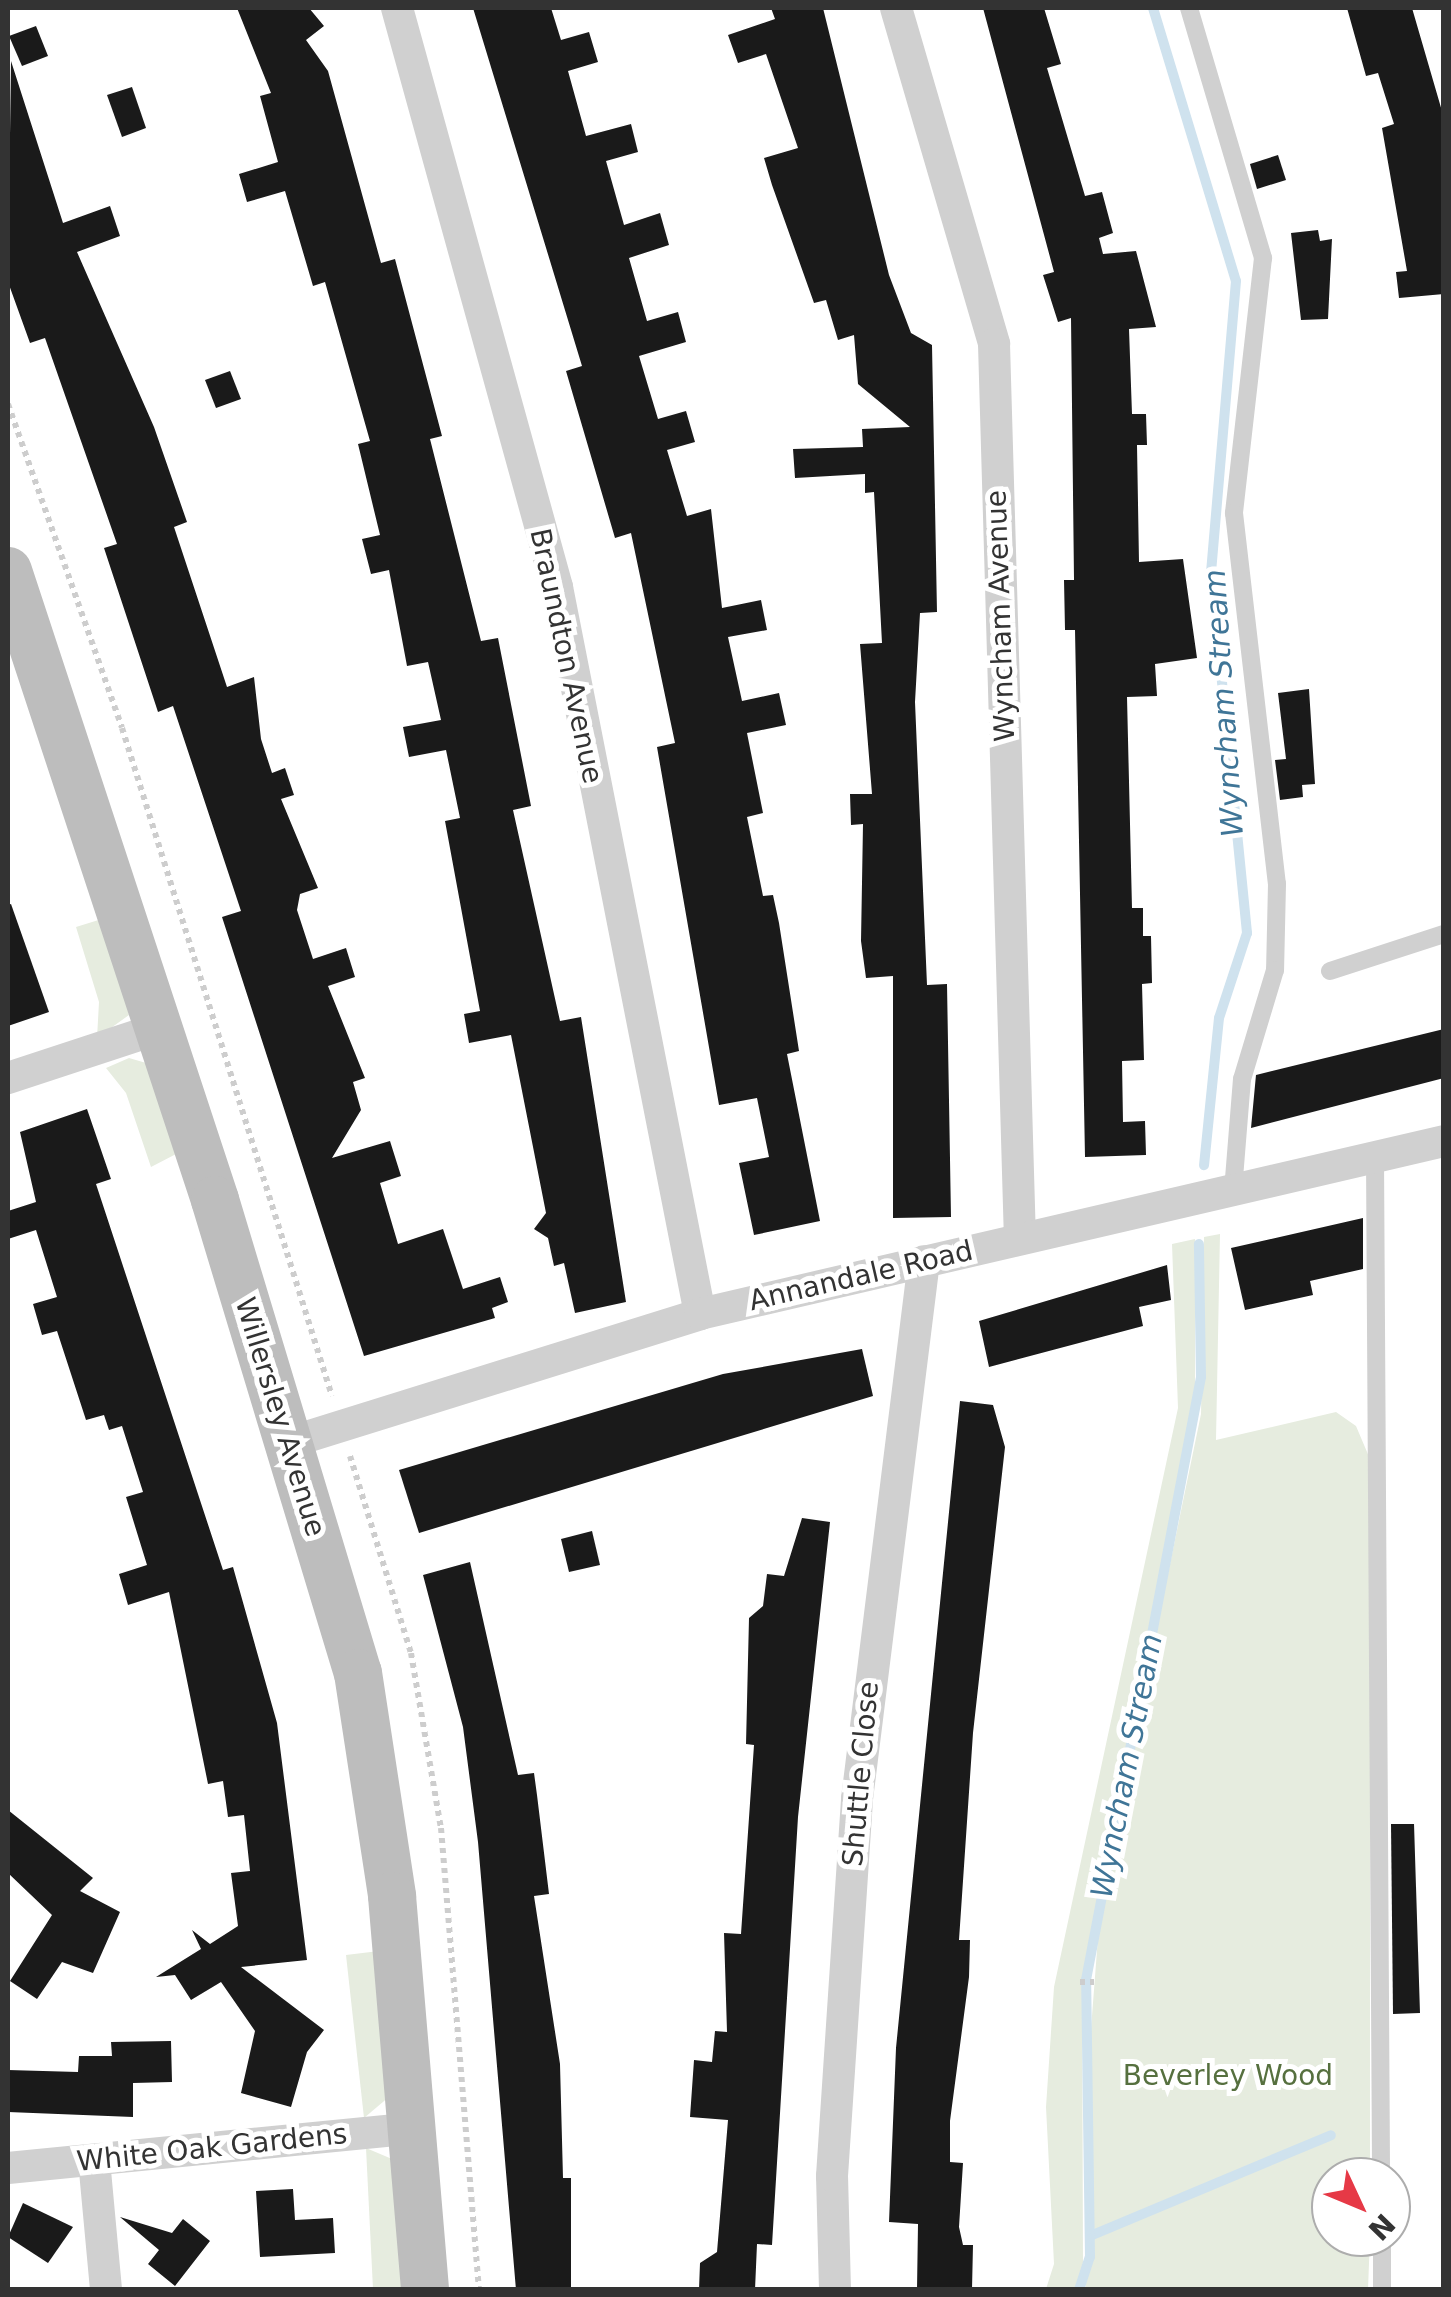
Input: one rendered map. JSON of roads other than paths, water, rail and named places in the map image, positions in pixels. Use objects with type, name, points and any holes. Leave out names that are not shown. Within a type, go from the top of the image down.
[{"type":"street","name":"Braundton Avenue","points":[[397,8],[556,587],[700,1314]]},
{"type":"street","name":"Wyncham Avenue","points":[[896,8],[994,344],[1020,1239]]},
{"type":"street","name":"Willersley Avenue","points":[[8,571],[160,1028],[374,1744],[416,2128],[424,2290]]},
{"type":"street","points":[[8,1078],[160,1028]]},
{"type":"street","name":"Annandale Road","points":[[287,1443],[700,1314],[1444,1140]]},
{"type":"street","name":"Shuttle Close","points":[[836,2290],[832,2176],[857,1798],[924,1261]]},
{"type":"street","name":"White Oak Gardens","points":[[8,2168],[416,2128]]},
{"type":"street","points":[[94,2160],[106,2290]]},
{"type":"lane","points":[[1189,8],[1263,258],[1234,513],[1278,884],[1275,970],[1242,1079],[1228,1191]]},
{"type":"lane","points":[[1330,972],[1444,934]]},
{"type":"lane","points":[[1375,1158],[1381,2157]]},
{"type":"lane","points":[[1382,2257],[1382,2290]]},
{"type":"waterway","name":"Wyncham Stream","points":[[1153,8],[1236,281],[1211,572],[1247,933],[1219,1018],[1204,1165]]},
{"type":"waterway","name":"Wyncham Stream","points":[[1079,2290],[1090,2257],[1086,1980],[1201,1377],[1199,1244]]},
{"type":"waterway","points":[[1090,2236],[1331,2135]]},
{"type":"park label","name":"Beverley Wood","points":[[1228,2076]]}]
